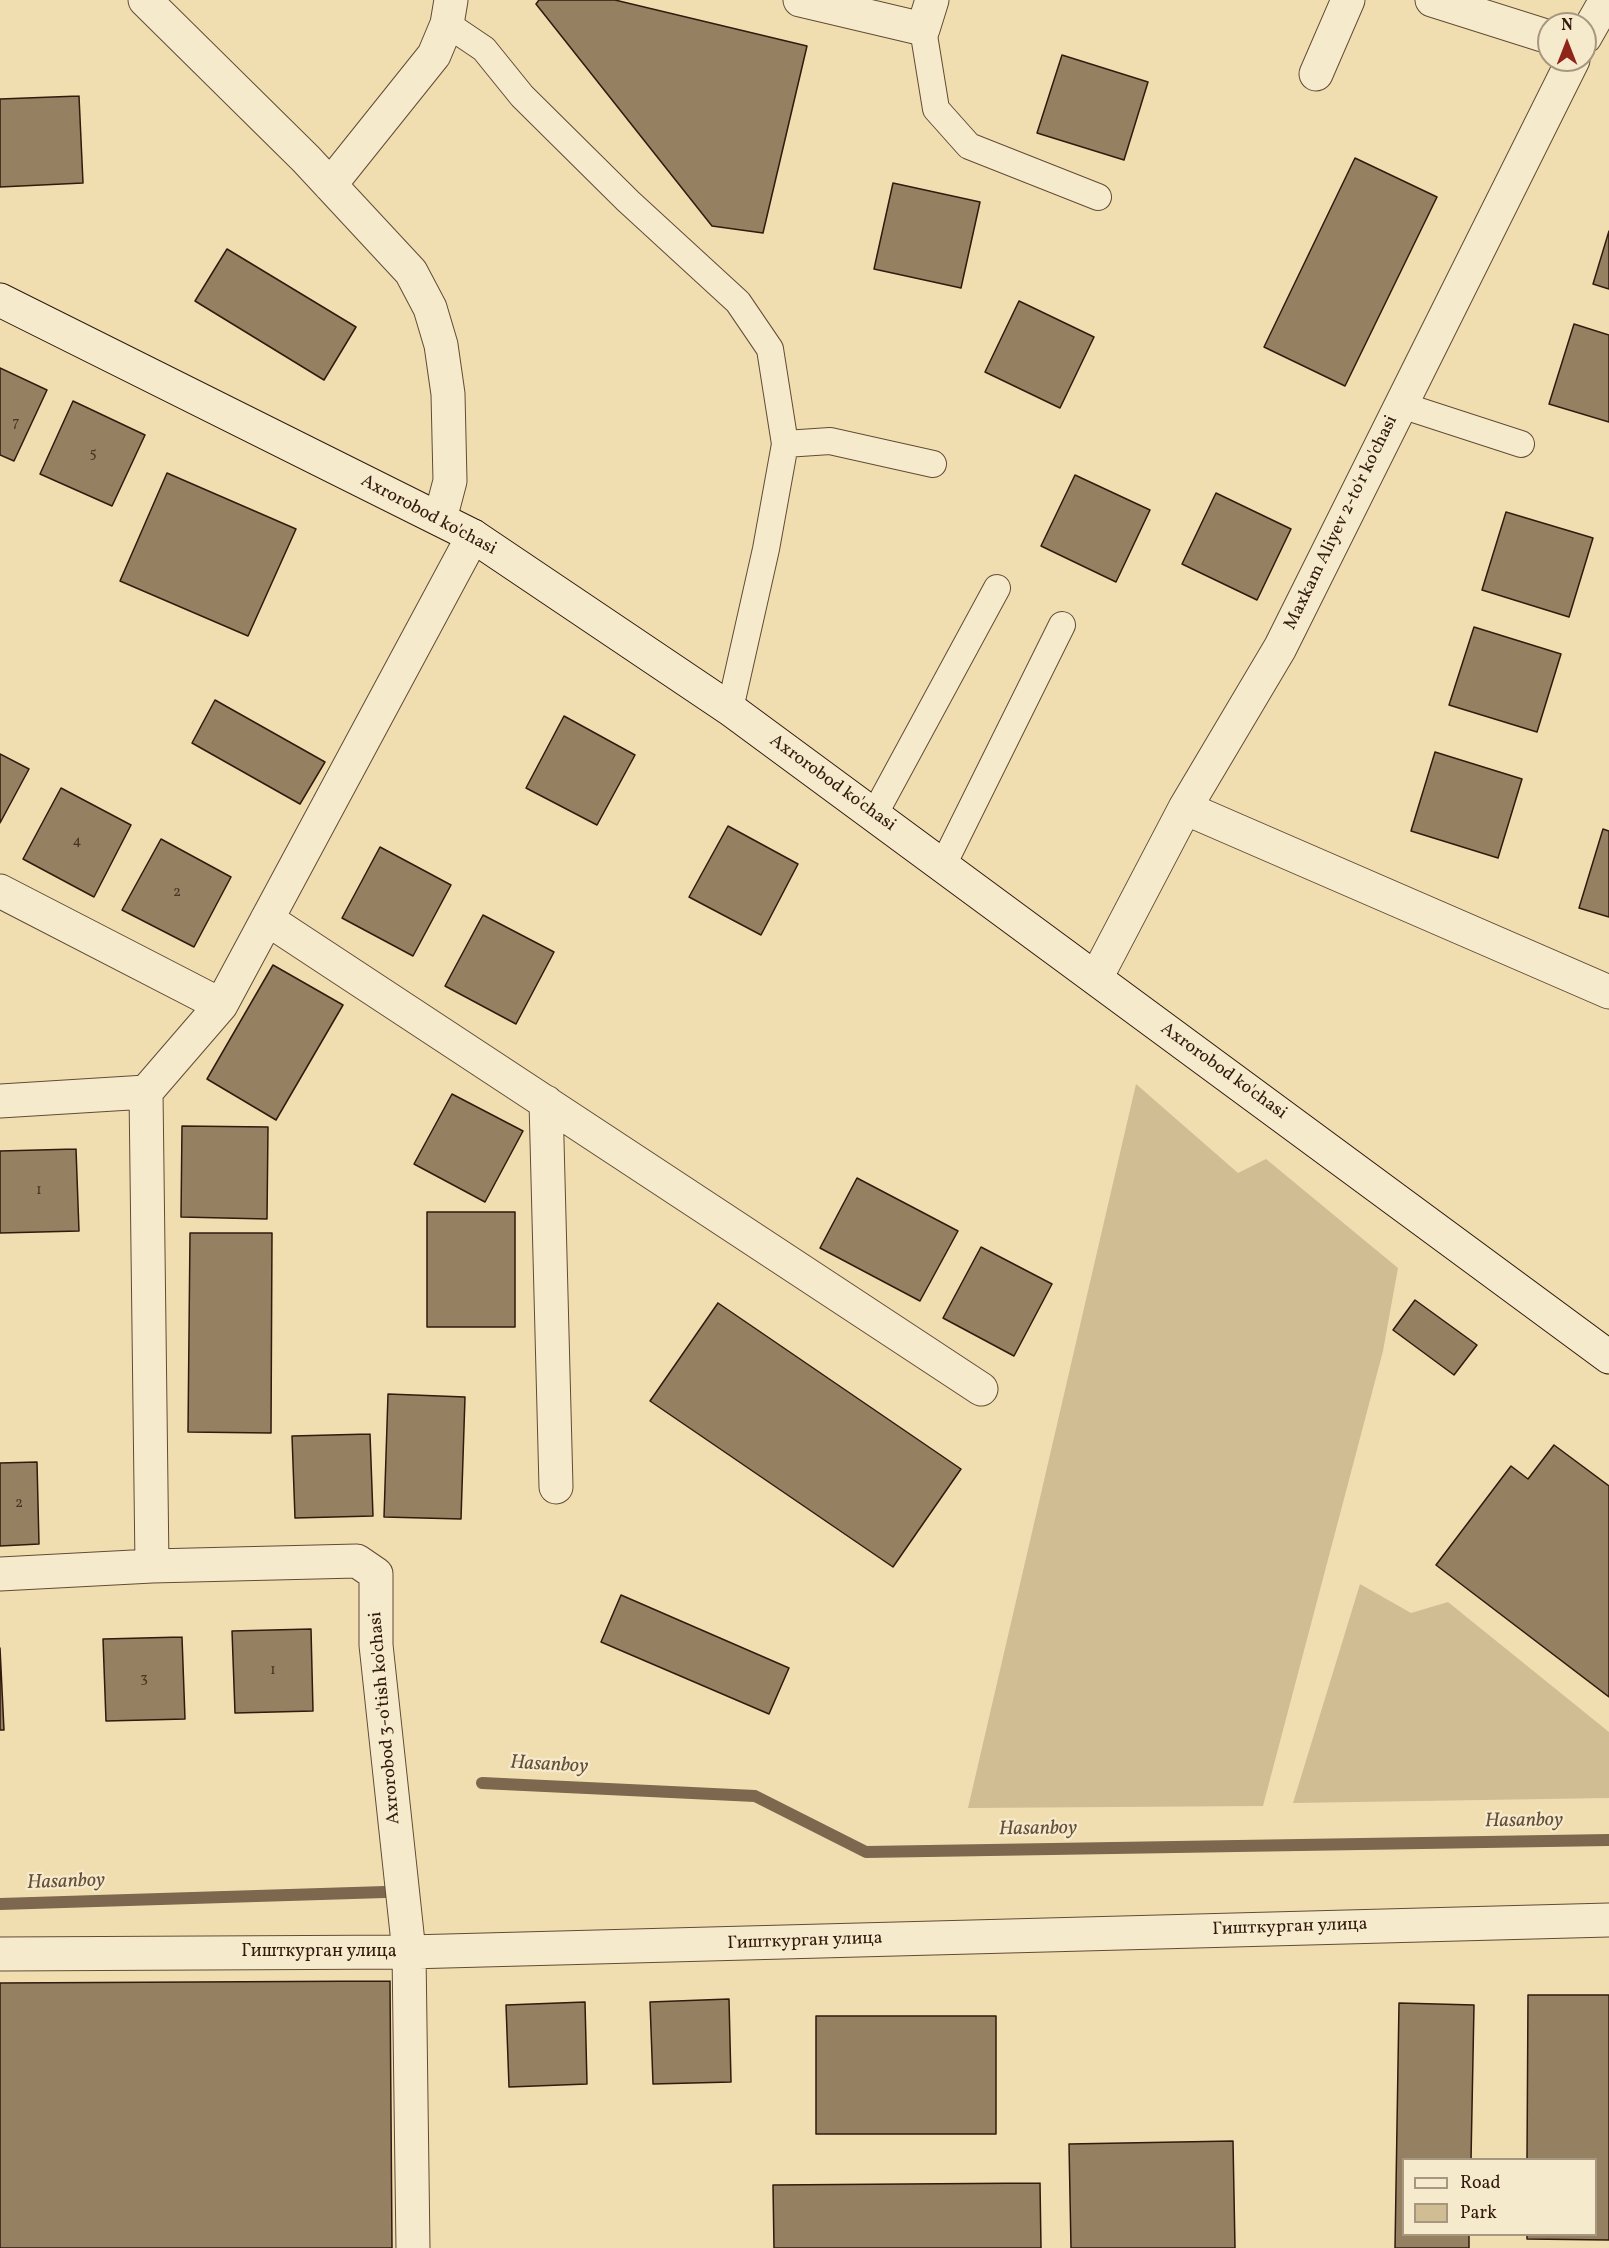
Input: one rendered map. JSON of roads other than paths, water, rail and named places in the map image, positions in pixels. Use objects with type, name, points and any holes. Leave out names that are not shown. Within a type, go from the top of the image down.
[{"type":"street","points":[[144,0],[330,185],[411,272],[430,308],[441,345],[448,394],[450,481],[440,519]]},
{"type":"street","points":[[800,0],[928,15]]},
{"type":"street","points":[[1316,75],[1348,0]]},
{"type":"street","points":[[1432,0],[1537,33]]},
{"type":"street","points":[[1597,16],[1606,0]]},
{"type":"street","points":[[330,185],[434,55],[449,12]]},
{"type":"street","name":"Maxkam Aliyev 2-to'r ko'chasi","points":[[1096,978],[1185,808],[1280,648],[1567,72]]},
{"type":"street","name":"Axrorobod ko'chasi","points":[[0,300],[473,536],[730,709],[1609,1357]]},
{"type":"street","points":[[152,1566],[146,1092],[221,1005],[473,536]]},
{"type":"street","points":[[1185,808],[1609,992]]},
{"type":"street","points":[[0,891],[221,1005]]},
{"type":"street","points":[[267,919],[981,1389]]},
{"type":"street","points":[[0,1101],[146,1092]]},
{"type":"street","points":[[546,1102],[556,1487]]},
{"type":"street","name":"Axrorobod 3-o'tish ko'chasi","points":[[0,1574],[152,1566],[357,1561],[376,1574],[376,1645],[409,1952]]},
{"type":"street","name":"Гишткурган улица","points":[[0,1954],[409,1952],[1609,1920]]},
{"type":"street","points":[[409,1952],[413,2248]]},
{"type":"lane","points":[[449,12],[484,49],[522,96],[628,201],[738,302],[770,349],[784,444],[766,549],[730,709]]},
{"type":"lane","points":[[928,15],[936,109],[969,146],[1098,197]]},
{"type":"lane","points":[[1401,405],[1521,444]]},
{"type":"lane","points":[[784,444],[830,441],[933,464]]},
{"type":"lane","points":[[874,815],[997,588]]},
{"type":"lane","points":[[942,865],[1062,625]]},
{"type":"waterway","name":"Hasanboy","points":[[482,1783],[755,1796],[866,1852],[1609,1840]]},
{"type":"waterway","name":"Hasanboy","points":[[0,1904],[385,1892]]}]
